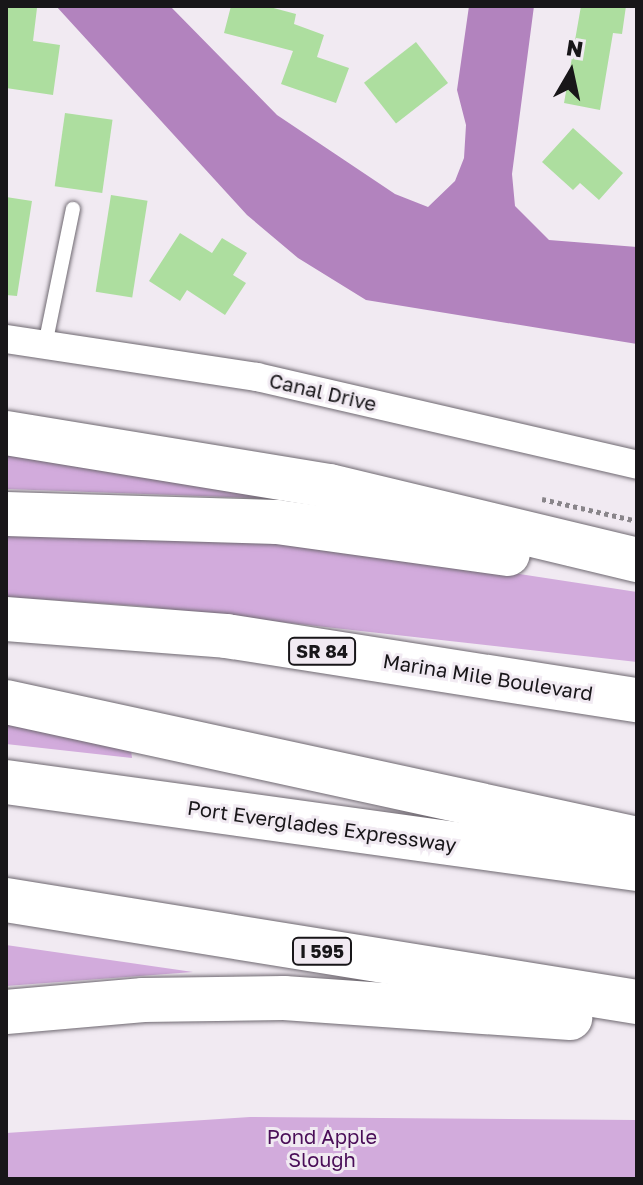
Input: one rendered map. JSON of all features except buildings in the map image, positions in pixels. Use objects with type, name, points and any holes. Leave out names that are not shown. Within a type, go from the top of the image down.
[{"type":"main road","points":[[6,433],[329,486],[637,560]]},
{"type":"main road","points":[[6,514],[277,522],[637,574]]},
{"type":"main road","name":"Marina Mile Boulevard","points":[[6,619],[226,636],[637,700]]},
{"type":"main road","points":[[6,702],[637,839]]},
{"type":"main road","name":"Port Everglades Expressway","points":[[6,782],[637,869]]},
{"type":"main road","name":"I 595","points":[[6,900],[637,1002]]},
{"type":"main road","points":[[6,1012],[143,1000],[284,998],[637,1024]]},
{"type":"street","name":"Canal Drive","points":[[6,339],[257,377],[637,465]]},
{"type":"lane","points":[[45,345],[73,209]]},
{"type":"green space","points":[[6,443],[330,507],[256,498],[6,489]]},
{"type":"green space","points":[[6,534],[331,545],[637,592],[637,662],[139,606],[6,597]]},
{"type":"green space","points":[[6,721],[131,750],[132,758],[6,744]]},
{"type":"green space","points":[[6,945],[193,972],[6,986]]},
{"type":"green space","name":"Pond Apple Slough","points":[[250,1117],[637,1120],[637,1179],[6,1179],[6,1133]]},
{"type":"shaded area","points":[[56,6],[170,6],[277,115],[395,194],[428,207],[455,181],[464,158],[466,125],[457,90],[469,6],[534,6],[512,174],[515,206],[549,240],[637,247],[637,344],[366,300],[298,258],[247,215]]}]
